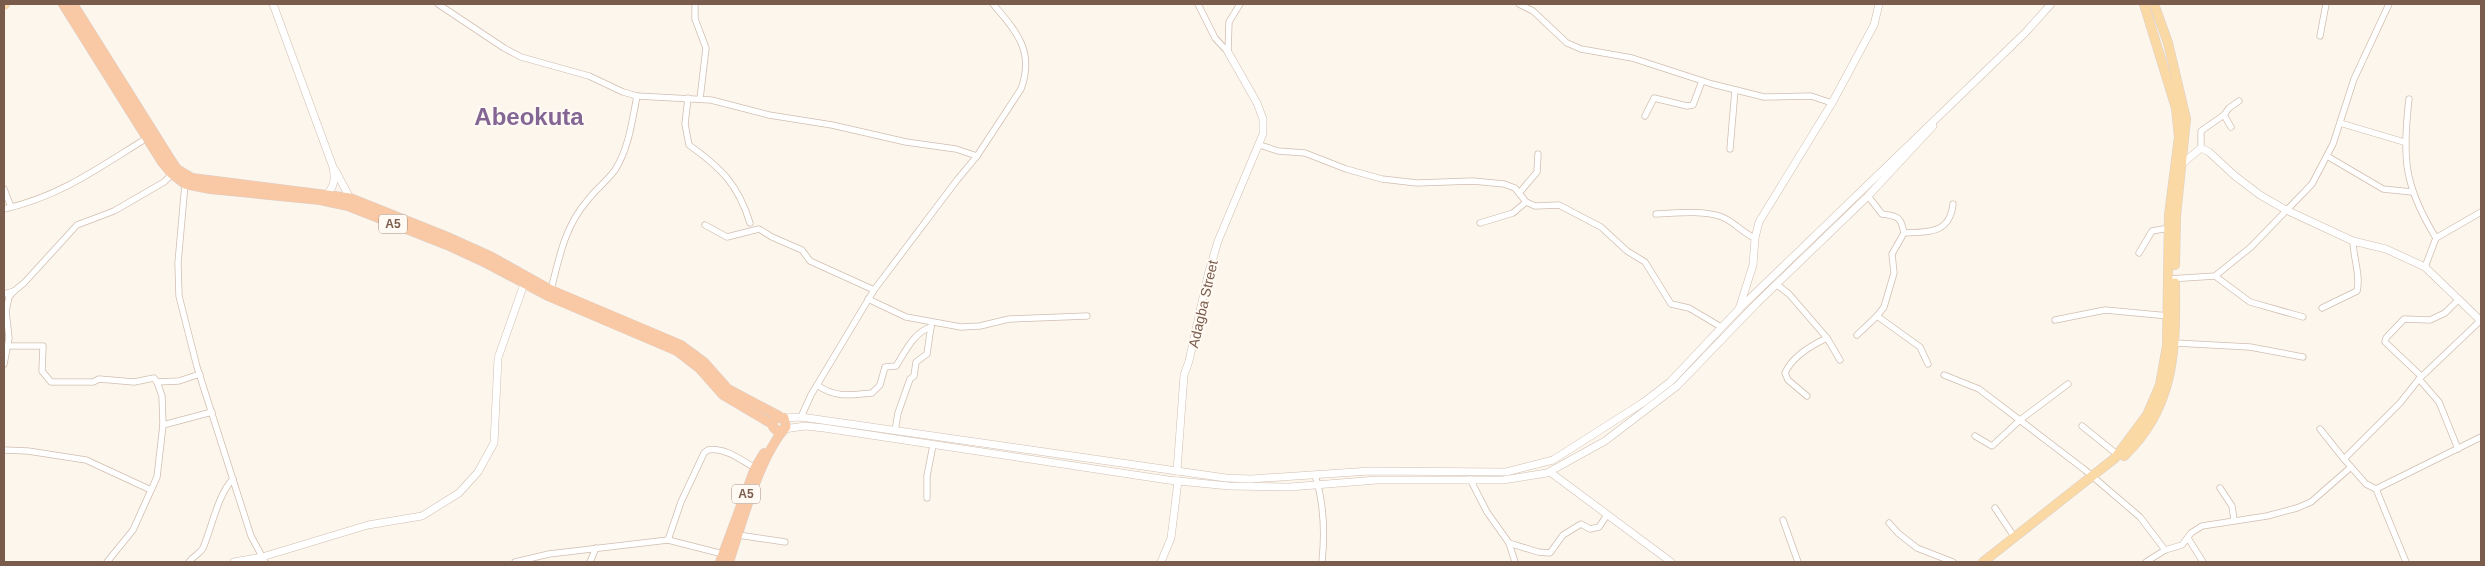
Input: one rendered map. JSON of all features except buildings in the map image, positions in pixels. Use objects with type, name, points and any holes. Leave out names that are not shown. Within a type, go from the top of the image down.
[{"type":"highway","name":"A5","points":[[63,4],[147,138],[172,174],[185,184],[210,189],[320,200],[348,206],[447,245],[569,306],[677,351],[699,368],[723,395],[772,426],[770,441],[756,468],[722,558]]},
{"type":"highway","name":"A5","points":[[73,4],[169,157],[185,175],[211,182],[350,198],[490,256],[551,290],[681,345],[704,362],[728,389],[781,417]]},
{"type":"highway","points":[[781,417],[786,422],[784,430],[777,431],[772,426],[773,420],[781,417]]},
{"type":"highway","name":"A5","points":[[729,562],[763,468],[779,434],[784,430]]},
{"type":"main road","points":[[2144,4],[2156,23]]},
{"type":"main road","points":[[2154,4],[2156,23],[2176,108],[2179,137],[2180,161],[2172,279]]},
{"type":"main road","points":[[1991,562],[2130,451],[2153,419],[2167,388],[2175,343],[2172,316],[2169,228],[2180,161]]},
{"type":"main road","points":[[1983,562],[2094,479],[2118,455],[2147,415],[2160,385],[2172,316]]},
{"type":"street","points":[[273,4],[334,167],[350,198]]},
{"type":"street","points":[[438,4],[520,57],[589,76],[617,90],[637,96],[700,99],[906,142],[956,149],[977,156]]},
{"type":"street","points":[[695,4],[695,19],[706,48],[700,99]]},
{"type":"street","points":[[801,417],[817,385],[874,290],[977,156],[1021,89],[1027,60],[1019,39],[993,4]]},
{"type":"street","points":[[1198,4],[1215,38],[1228,52]]},
{"type":"street","points":[[1228,52],[1230,22],[1240,4]]},
{"type":"street","points":[[1519,4],[1533,11],[1573,46],[1632,58],[1702,82],[1764,97],[1811,96],[1832,103]]},
{"type":"street","points":[[1739,309],[1753,265],[1754,238],[1759,222],[1832,103],[1874,25],[1879,4]]},
{"type":"street","points":[[784,430],[805,426],[1178,481],[1237,487],[1318,485],[1377,480],[1518,479],[1550,472],[1605,441],[1677,386],[1711,346],[1721,328],[1739,309],[2051,4]]},
{"type":"street","points":[[2320,36],[2326,4]]},
{"type":"street","points":[[2172,279],[2215,276],[2251,248],[2312,184],[2327,156],[2340,124],[2354,79],[2389,4]]},
{"type":"street","name":"Adagba Street","points":[[1177,471],[1184,375],[1189,361],[1208,274],[1237,192],[1260,145],[1263,134],[1263,119],[1246,81],[1228,52]]},
{"type":"street","points":[[781,417],[801,417],[1177,471],[1251,479],[1370,472],[1513,471],[1553,460],[1644,402],[1711,346],[1868,196],[1977,78]]},
{"type":"street","points":[[1645,116],[1654,98],[1687,106],[1693,105],[1702,82]]},
{"type":"street","points":[[1730,149],[1735,90]]},
{"type":"street","points":[[551,290],[563,244],[570,227],[586,201],[615,170],[622,157],[628,140],[637,96]]},
{"type":"street","points":[[688,98],[685,124],[688,145],[717,166],[737,192],[750,223]]},
{"type":"street","points":[[2409,98],[2404,142],[2412,192],[2423,218],[2436,238]]},
{"type":"street","points":[[2201,148],[2200,130],[2224,115],[2229,108],[2239,101]]},
{"type":"street","points":[[2224,115],[2231,127]]},
{"type":"street","points":[[2340,124],[2404,142]]},
{"type":"street","points":[[4,209],[44,198],[86,178],[147,138]]},
{"type":"street","points":[[1260,145],[1278,151],[1305,153],[1346,169],[1382,179],[1417,183],[1491,182],[1504,184],[1520,192],[1526,202],[1535,206],[1559,205],[1601,227],[1623,248],[1645,262],[1671,304],[1685,306],[1721,328]]},
{"type":"street","points":[[2180,161],[2201,148]]},
{"type":"street","points":[[2201,148],[2209,152],[2230,172],[2260,195],[2286,210],[2353,241],[2386,249],[2425,267],[2481,320],[2420,378],[2400,403],[2344,459]]},
{"type":"street","points":[[1520,192],[1537,172],[1538,154]]},
{"type":"street","points":[[2327,156],[2383,189],[2412,192]]},
{"type":"street","points":[[327,194],[332,189],[334,182],[334,167]]},
{"type":"street","points":[[4,364],[9,333],[6,311],[9,297],[14,291],[24,284],[77,225],[114,211],[164,182],[172,174]]},
{"type":"street","points":[[185,184],[178,263],[179,289],[200,374],[251,536],[263,560]]},
{"type":"street","points":[[4,189],[12,207]]},
{"type":"street","points":[[1857,335],[1884,307],[1894,273],[1892,254],[1904,233],[1900,218],[1896,215],[1882,214],[1868,196]]},
{"type":"street","points":[[1480,223],[1512,213],[1526,202]]},
{"type":"street","points":[[1904,233],[1933,231],[1942,228],[1952,216],[1953,204]]},
{"type":"street","points":[[2425,267],[2436,238],[2481,212]]},
{"type":"street","points":[[1656,214],[1688,213],[1722,217],[1744,234],[1754,238]]},
{"type":"street","points":[[705,225],[727,237],[759,228],[772,237],[802,250],[810,261],[874,290]]},
{"type":"street","points":[[2139,253],[2152,231],[2169,228]]},
{"type":"street","points":[[2322,308],[2357,291],[2358,277],[2354,262],[2353,241]]},
{"type":"street","points":[[2215,276],[2250,302],[2303,317]]},
{"type":"street","points":[[234,562],[263,560],[355,528],[422,516],[450,499],[469,483],[478,472],[494,443],[498,358],[524,284]]},
{"type":"street","points":[[1776,284],[1789,294],[1827,338],[1840,360]]},
{"type":"street","points":[[4,294],[14,291]]},
{"type":"street","points":[[868,299],[906,317],[932,325],[980,326],[1009,319],[1087,316]]},
{"type":"street","points":[[2458,449],[2439,402],[2420,378],[2385,342],[2386,338],[2404,319],[2430,320],[2445,313],[2459,299]]},
{"type":"street","points":[[2055,320],[2105,310],[2172,316]]},
{"type":"street","points":[[1877,316],[1920,347],[1928,364]]},
{"type":"street","points":[[895,431],[898,413],[910,379],[914,376],[916,362],[927,354],[932,325]]},
{"type":"street","points":[[817,385],[828,393],[842,395],[875,392],[880,385],[885,367],[896,366],[907,345],[923,330],[932,325]]},
{"type":"street","points":[[1807,396],[1788,380],[1785,372],[1788,366],[1814,344],[1827,338]]},
{"type":"street","points":[[2175,343],[2250,347],[2303,357]]},
{"type":"street","points":[[7,346],[43,346],[42,372],[51,382],[92,382],[99,379],[134,382],[154,378],[157,382],[162,396],[163,425],[158,471],[129,536],[107,562]]},
{"type":"street","points":[[157,382],[179,381],[200,374]]},
{"type":"street","points":[[1944,374],[1979,389],[2020,420],[2140,517],[2165,550]]},
{"type":"street","points":[[1976,436],[1992,446],[2020,420],[2068,384]]},
{"type":"street","points":[[163,425],[212,412]]},
{"type":"street","points":[[2082,426],[2118,455]]},
{"type":"street","points":[[2320,429],[2366,484],[2376,488],[2406,562]]},
{"type":"street","points":[[2376,488],[2481,437]]},
{"type":"street","points":[[926,498],[932,445]]},
{"type":"street","points":[[668,540],[681,502],[704,454],[708,450],[718,449],[729,453],[756,468]]},
{"type":"street","points":[[4,450],[34,452],[86,460],[151,490]]},
{"type":"street","points":[[2148,562],[2165,550],[2182,545],[2190,533],[2202,526],[2267,516],[2312,502],[2351,467]]},
{"type":"street","points":[[1550,472],[1671,562]]},
{"type":"street","points":[[1315,475],[1325,536],[1322,562]]},
{"type":"street","points":[[189,562],[192,557],[202,550],[225,487],[233,479]]},
{"type":"street","points":[[1470,479],[1487,512],[1509,543],[1515,562]]},
{"type":"street","points":[[1161,562],[1171,538],[1178,481]]},
{"type":"street","points":[[2220,488],[2232,506],[2234,520]]},
{"type":"street","points":[[1995,508],[2015,538]]},
{"type":"street","points":[[1509,543],[1538,552],[1550,553],[1563,535],[1581,524],[1590,529],[1599,527],[1607,515]]},
{"type":"street","points":[[1783,520],[1798,562]]},
{"type":"street","points":[[1889,523],[1898,534],[1917,548],[1954,562]]},
{"type":"street","points":[[738,535],[785,542]]},
{"type":"street","points":[[2188,538],[2203,562]]},
{"type":"street","points":[[515,562],[549,554],[668,540],[722,558]]},
{"type":"street","points":[[590,562],[596,548]]},
{"type":"district","name":"Abeokuta","points":[[529,116]]}]
